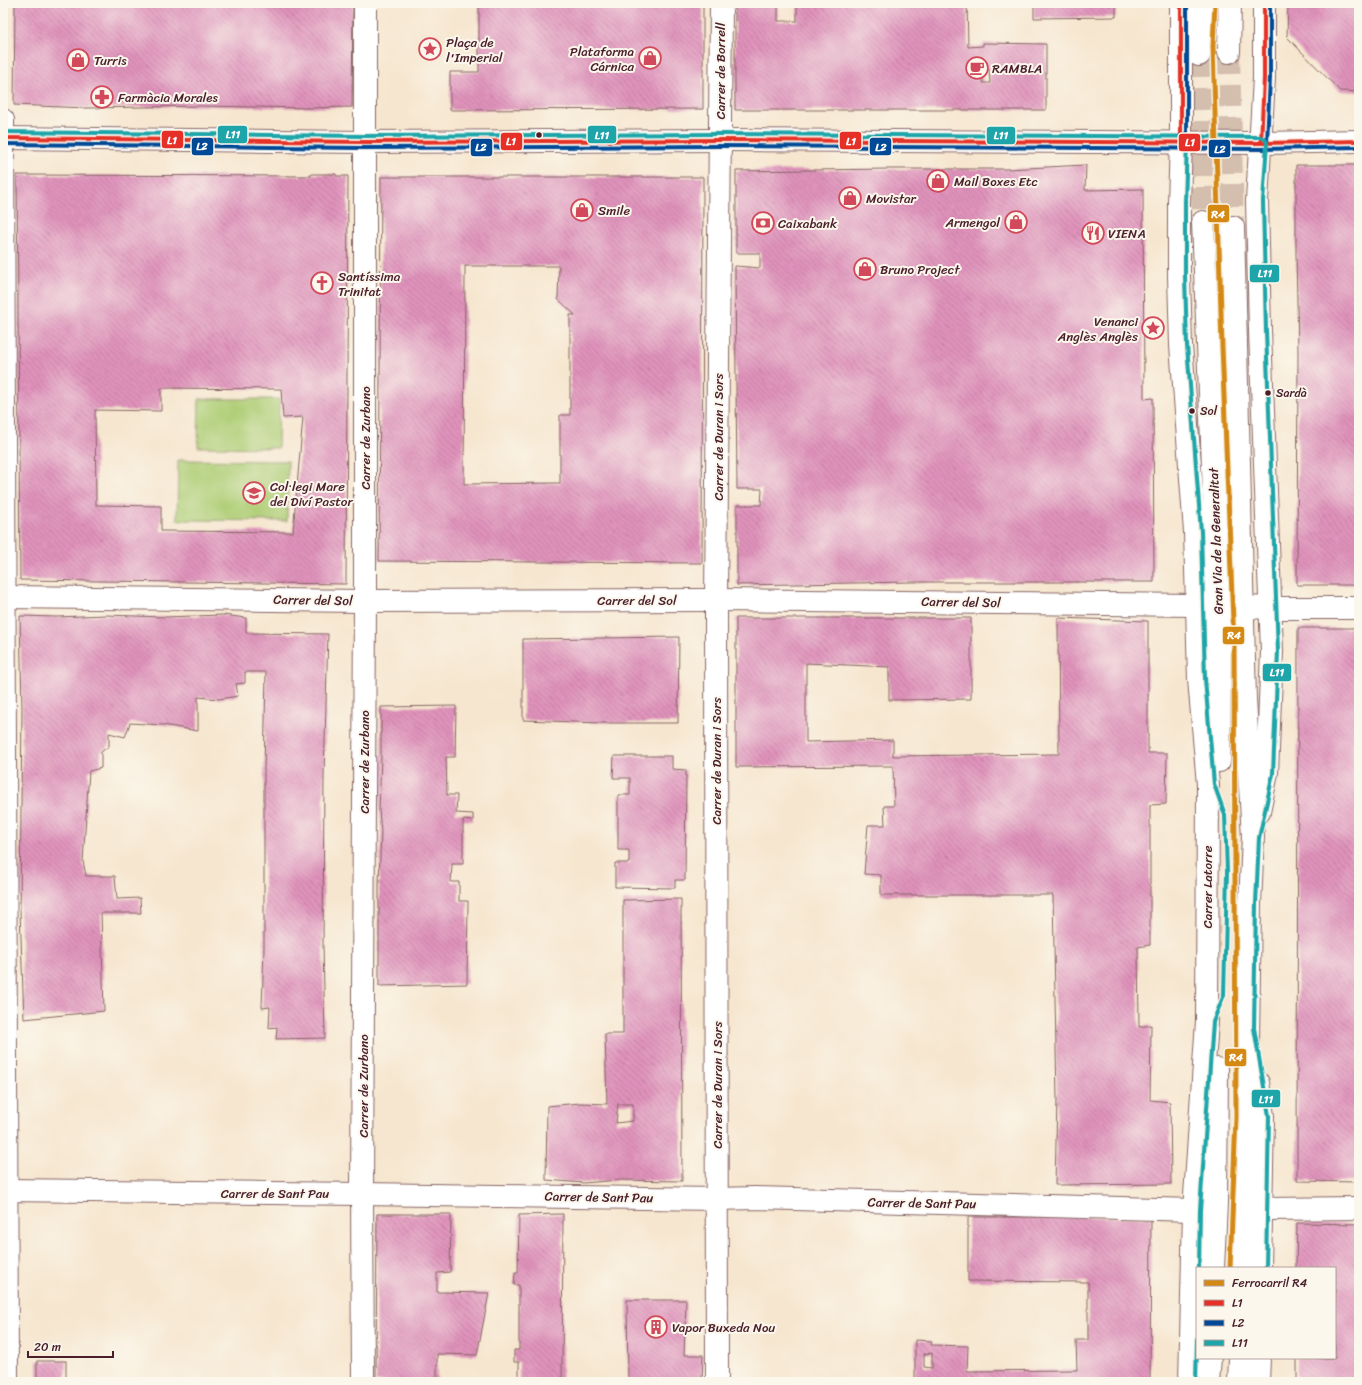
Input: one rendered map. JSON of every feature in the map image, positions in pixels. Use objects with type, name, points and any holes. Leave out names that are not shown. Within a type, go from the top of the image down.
[{"type":"street","name":"Carrer de Zurbano","points":[[363,1382],[362,1194],[365,601],[365,3]]},
{"type":"street","name":"Carrer de Borrell","points":[[720,140],[721,3]]},
{"type":"street","points":[[1181,3],[1179,254],[1181,345],[1195,532],[1199,679],[1208,785],[1219,816]]},
{"type":"street","points":[[1199,54],[1201,3]]},
{"type":"street","points":[[1229,52],[1230,3]]},
{"type":"street","points":[[1253,837],[1267,774],[1272,651],[1257,201],[1264,78],[1264,3]]},
{"type":"street","points":[[3,120],[5,1191],[7,1382]]},
{"type":"street","points":[[3,138],[364,142],[720,140],[1261,143],[1359,141]]},
{"type":"street","name":"Carrer de Duran i Sors","points":[[717,1382],[716,600],[720,140]]},
{"type":"street","name":"Gran Via de la Generalitat","points":[[1203,222],[1219,605],[1219,816],[1221,872],[1216,1203],[1213,1267]]},
{"type":"street","name":"Gran Via de la Generalitat","points":[[1233,227],[1245,699],[1253,837],[1250,904],[1246,1179],[1243,1267]]},
{"type":"street","name":"Carrer del Sol","points":[[4,597],[365,601],[716,600],[1219,605],[1271,608],[1359,608]]},
{"type":"street","name":"Carrer Latorre","points":[[1190,1382],[1194,1210],[1207,1021],[1208,785]]},
{"type":"street","points":[[1258,1087],[1260,811]]},
{"type":"street","name":"Carrer Latorre","points":[[1207,1021],[1218,994]]},
{"type":"street","points":[[1248,1028],[1263,1116],[1260,1267]]},
{"type":"street","name":"Carrer de Sant Pau","points":[[5,1191],[717,1199],[755,1198],[1194,1210]]},
{"type":"street","points":[[1261,1209],[1359,1208]]},
{"type":"street","points":[[1208,1382],[1210,1359]]},
{"type":"street","points":[[1239,1382],[1240,1359]]},
{"type":"street","points":[[1258,1382],[1259,1359]]},
{"type":"green space","points":[[199,399],[279,399],[278,448],[198,447]]},
{"type":"green space","points":[[178,460],[288,461],[287,521],[177,520]]},
{"type":"building","points":[[15,3],[353,3],[352,107],[308,108],[201,106],[86,108],[14,105]]},
{"type":"building","points":[[479,3],[703,3],[703,109],[450,110],[450,72],[479,72]]},
{"type":"building","points":[[735,3],[778,3],[778,21],[797,21],[797,3],[967,3],[968,47],[983,46],[983,43],[1046,44],[1046,110],[735,110]],"holes":[[[983,69],[989,69],[990,83],[983,83]]]},
{"type":"building","points":[[1034,3],[1116,3],[1116,17],[1034,18]]},
{"type":"building","points":[[1288,3],[1359,3],[1359,92],[1340,91],[1287,37]]},
{"type":"building","points":[[1086,165],[1085,190],[1143,189],[1144,399],[1153,398],[1154,582],[911,582],[737,585],[737,505],[761,505],[762,489],[737,489],[735,266],[760,268],[760,253],[736,253],[736,171],[1007,169]]},
{"type":"building","points":[[1296,165],[1359,165],[1359,585],[1297,585],[1298,350]]},
{"type":"building","points":[[311,174],[336,174],[336,176],[348,176],[346,584],[20,580],[17,175],[311,176]],"holes":[[[161,388],[281,389],[283,418],[303,417],[293,532],[161,531],[161,506],[96,505],[95,410],[161,411]]]},
{"type":"building","points":[[381,177],[703,177],[702,563],[379,561]],"holes":[[[465,266],[559,266],[558,299],[575,315],[570,315],[570,415],[560,415],[560,483],[464,484]]]},
{"type":"building","points":[[106,615],[164,617],[223,615],[246,618],[246,633],[328,634],[324,774],[323,946],[325,1038],[276,1039],[277,1027],[269,1028],[270,1007],[262,1008],[264,948],[264,772],[266,672],[245,672],[245,683],[236,684],[238,696],[219,699],[198,697],[198,731],[163,725],[130,723],[125,737],[109,733],[109,746],[101,752],[101,768],[89,771],[83,861],[86,876],[115,876],[117,899],[140,898],[141,913],[101,913],[104,1011],[24,1019],[20,911],[22,708],[20,616],[57,617]]},
{"type":"building","points":[[736,618],[971,618],[971,699],[889,700],[889,667],[806,663],[806,742],[893,740],[893,756],[1059,754],[1058,618],[1148,621],[1148,753],[1167,753],[1166,804],[1150,805],[1150,945],[1138,947],[1139,1027],[1151,1025],[1150,1100],[1170,1102],[1171,1184],[1055,1185],[1057,1099],[1053,895],[881,895],[881,875],[864,874],[868,825],[885,825],[884,806],[894,806],[893,766],[736,767]]},
{"type":"building","points":[[1298,628],[1359,628],[1359,1182],[1297,1181]]},
{"type":"building","points":[[679,637],[678,723],[601,723],[523,720],[523,639]]},
{"type":"building","points":[[456,706],[455,757],[446,757],[447,795],[457,795],[456,813],[473,814],[473,821],[463,820],[463,864],[452,864],[451,882],[459,882],[459,901],[468,901],[467,984],[379,986],[379,882],[381,832],[379,810],[381,707]]},
{"type":"building","points":[[614,756],[672,756],[672,769],[686,770],[685,880],[675,880],[675,888],[615,887],[615,863],[629,863],[629,850],[618,850],[618,795],[630,795],[630,778],[613,778]]},
{"type":"building","points":[[681,899],[682,1181],[618,1180],[584,1183],[546,1180],[547,1106],[581,1103],[607,1104],[605,1034],[623,1034],[623,900]],"holes":[[[618,1104],[633,1104],[633,1121],[616,1123]]]},
{"type":"building","points":[[377,1214],[451,1214],[450,1272],[437,1273],[437,1292],[489,1293],[477,1355],[437,1354],[437,1382],[376,1382]]},
{"type":"building","points":[[563,1214],[562,1382],[519,1382],[519,1362],[514,1362],[514,1350],[519,1350],[519,1285],[514,1285],[515,1273],[518,1273],[519,1215]]},
{"type":"building","points":[[968,1217],[1151,1217],[1150,1382],[915,1382],[915,1340],[932,1341],[931,1345],[968,1346],[967,1371],[1077,1370],[1076,1340],[1088,1340],[1088,1282],[968,1281]],"holes":[[[932,1353],[932,1368],[924,1367],[924,1354]]]},
{"type":"building","points":[[1297,1223],[1359,1224],[1359,1382],[1297,1382],[1297,1359],[1336,1359],[1336,1267],[1296,1267]]},
{"type":"building","name":"Vapor Buxeda Nou","points":[[627,1300],[686,1300],[684,1355],[703,1355],[702,1382],[628,1382]]},
{"type":"building","points":[[37,1361],[66,1361],[66,1382],[37,1382]]},
{"type":"tunnel","points":[[1229,52],[1233,227]]},
{"type":"tunnel","points":[[1199,55],[1203,222]]},
{"type":"rail line","name":"R4","points":[[1215,3],[1213,46],[1222,346],[1234,646],[1236,1117],[1230,1267]]},
{"type":"transit line","name":"L1","points":[[1181,3],[1181,142]]},
{"type":"transit line","name":"L2","points":[[1187,3],[1187,142]]},
{"type":"transit line","name":"L1","points":[[1261,143],[1264,78],[1264,3]]},
{"type":"transit line","name":"L2","points":[[1267,143],[1270,78],[1270,3]]},
{"type":"transit line","name":"L11","points":[[3,132],[364,136],[720,134],[1261,137],[1265,139],[1267,143],[1263,201],[1266,331],[1278,651],[1273,774],[1259,838],[1256,904],[1254,1028],[1269,1116],[1266,1267]]},
{"type":"transit line","name":"L1","points":[[3,138],[364,142],[720,140],[1261,143],[1359,141]]},
{"type":"transit line","name":"L11","points":[[1187,142],[1185,203],[1187,345],[1201,532],[1205,679],[1214,784],[1225,815],[1227,872],[1224,995],[1213,1022],[1200,1210],[1199,1267]]},
{"type":"transit line","name":"L2","points":[[3,144],[364,148],[720,146],[1261,149],[1359,147]]},
{"type":"transit line","name":"L11","points":[[1196,1382],[1197,1359]]},
{"type":"place","name":"Plaça de l'Imperial","points":[[430,49]]},
{"type":"place","name":"Plataforma Cárnica","points":[[650,58]]},
{"type":"place","name":"Turris","points":[[78,60]]},
{"type":"place","name":"RAMBLA","points":[[977,68]]},
{"type":"place","name":"Farmàcia Morales","points":[[102,97]]},
{"type":"place","name":"Mail Boxes Etc","points":[[938,181]]},
{"type":"place","name":"Movistar","points":[[850,198]]},
{"type":"place","name":"Smile","points":[[582,210]]},
{"type":"place","name":"Armengol","points":[[1016,222]]},
{"type":"place","name":"Caixabank","points":[[763,223]]},
{"type":"place","name":"VIENA","points":[[1093,233]]},
{"type":"place","name":"Bruno Project","points":[[865,269]]},
{"type":"place","name":"Santíssima Trinitat","points":[[322,283]]},
{"type":"place","name":"Venanci Anglès Anglès","points":[[1153,328]]},
{"type":"place","name":"Sardà","points":[[1268,393]]},
{"type":"place","name":"Sol","points":[[1192,411]]},
{"type":"place","name":"Col·legi Mare del Diví Pastor","points":[[254,493]]},
{"type":"place","name":"Vapor Buxeda Nou","points":[[656,1327]]}]
